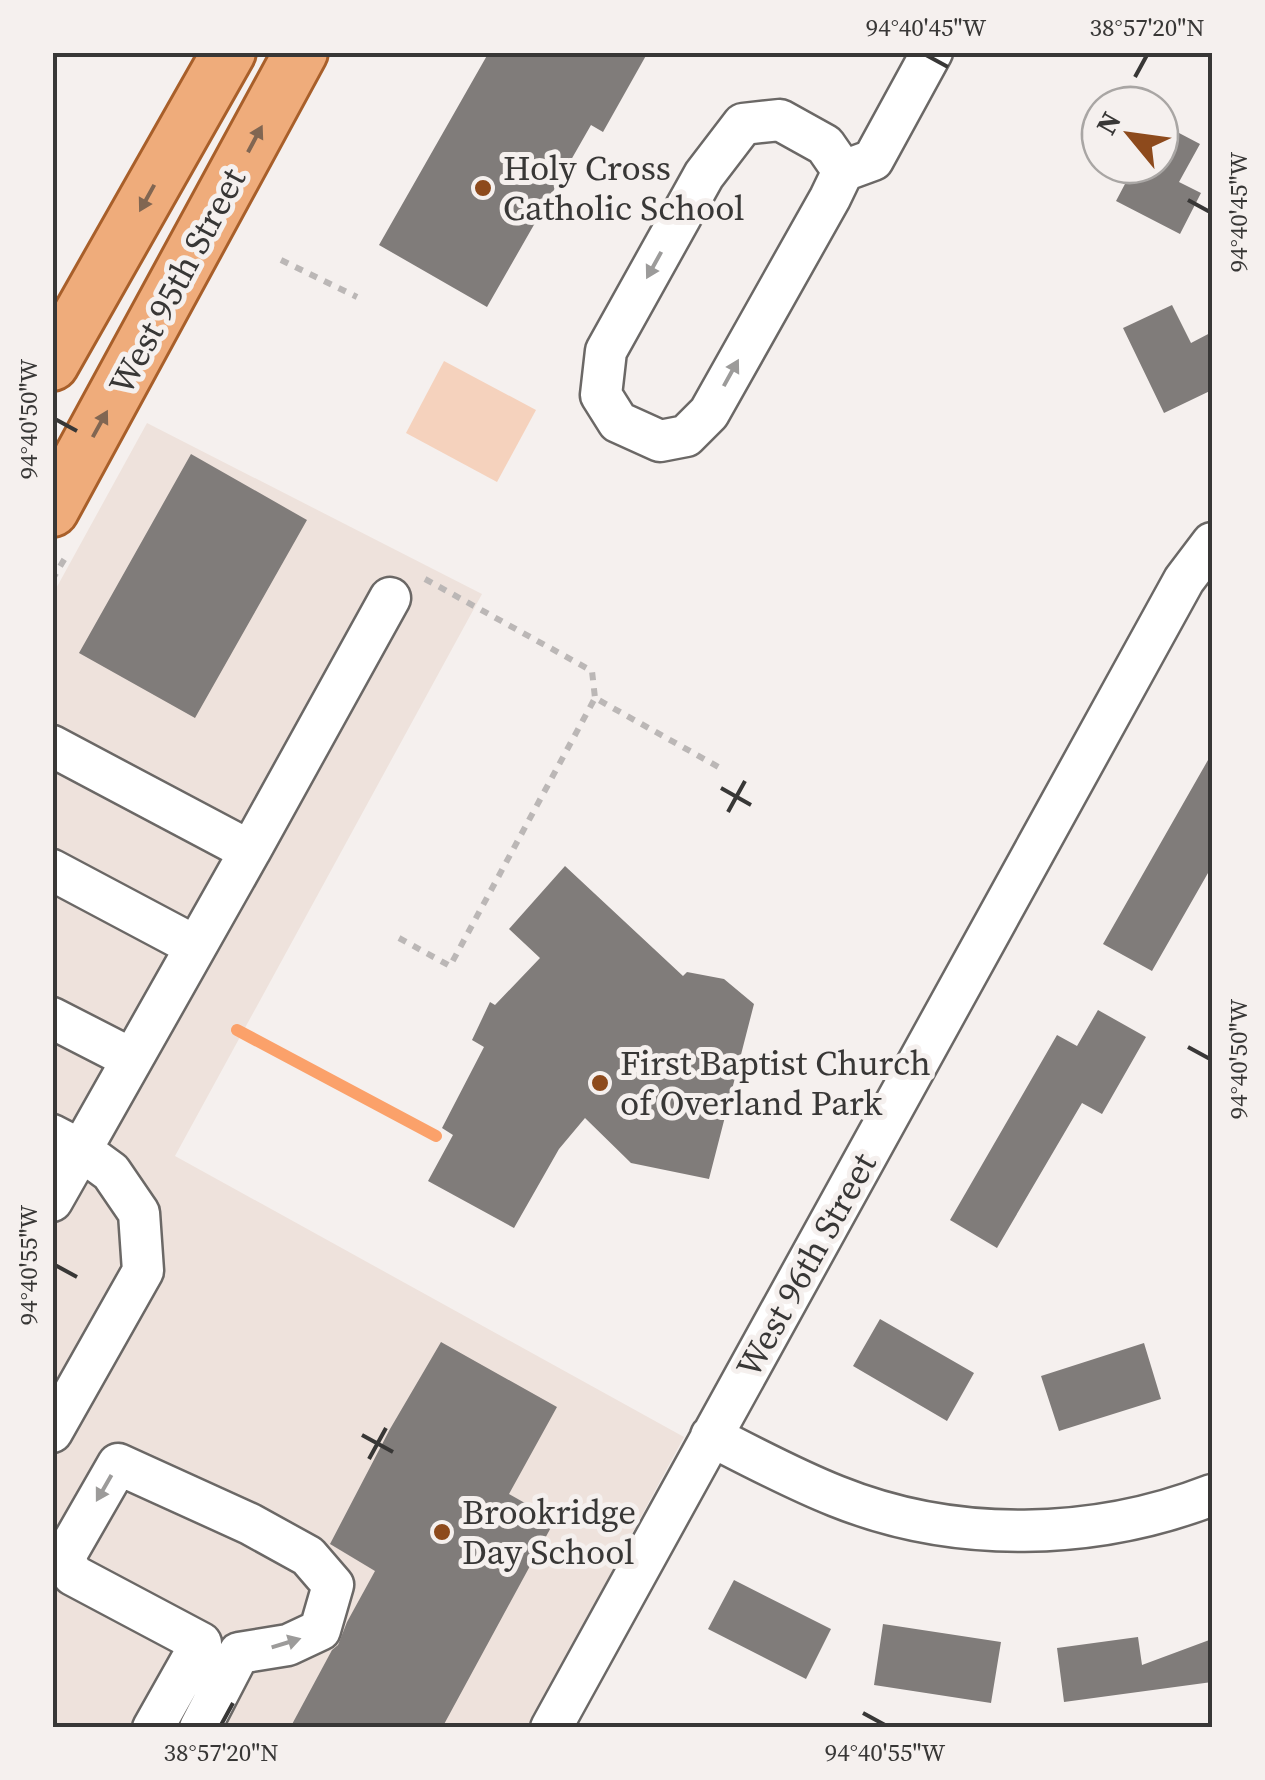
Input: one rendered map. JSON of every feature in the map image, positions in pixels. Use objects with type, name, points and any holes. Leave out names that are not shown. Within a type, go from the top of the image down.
[{"type":"main road","name":"West 95th Street","points":[[52,364],[229,52]]},
{"type":"main road","name":"West 95th Street","points":[[52,510],[301,52]]},
{"type":"street","points":[[843,171],[824,145],[780,120],[743,124],[704,175],[606,351],[600,395],[618,422],[660,441],[686,436],[708,413],[843,171],[873,160],[932,52]]},
{"type":"street","name":"West 96th Street","points":[[551,1728],[1174,597],[1212,544]]},
{"type":"street","points":[[52,1200],[67,1142],[132,1059],[404,587]]},
{"type":"street","points":[[52,746],[250,850]]},
{"type":"street","points":[[52,870],[196,946]]},
{"type":"street","points":[[52,1018],[132,1059]]},
{"type":"street","points":[[52,1432],[142,1271],[139,1213],[111,1172],[67,1142]]},
{"type":"street","points":[[711,1436],[839,1498],[917,1521],[963,1528],[1009,1532],[1102,1525],[1212,1495]]},
{"type":"street","points":[[154,1728],[202,1644],[72,1574],[64,1558],[118,1464],[250,1524],[308,1556],[333,1585],[320,1630],[288,1645],[239,1653],[200,1728]]},
{"type":"path","points":[[281,260],[357,297]]},
{"type":"path","points":[[399,938],[450,966],[595,698],[592,670],[404,587]]},
{"type":"path","points":[[595,698],[722,769]]},
{"type":"shaded area","points":[[444,361],[536,410],[497,482],[406,433]]},
{"type":"shaded area","points":[[147,423],[482,594],[175,1156],[684,1437],[528,1727],[53,1728],[53,594]]},
{"type":"building","name":"Holy Cross Catholic School","points":[[489,52],[648,52],[603,132],[591,125],[487,307],[379,245]]},
{"type":"building","points":[[1180,134],[1200,144],[1180,180]]},
{"type":"building","points":[[1180,182],[1201,193],[1180,234],[1116,201],[1124,185]]},
{"type":"building","points":[[1172,305],[1191,343],[1212,332],[1212,390],[1164,413],[1123,328]]},
{"type":"building","points":[[191,454],[307,520],[195,718],[79,653]]},
{"type":"building","points":[[1212,753],[1212,866],[1152,971],[1103,944]]},
{"type":"building","name":"First Baptist Church of Overland Park","points":[[565,866],[683,976],[687,972],[724,979],[754,1004],[709,1179],[631,1163],[585,1118],[559,1149],[514,1228],[428,1181],[453,1135],[442,1128],[484,1047],[472,1040],[490,1002],[495,1005],[540,958],[509,929]]},
{"type":"building","points":[[1098,1010],[1146,1037],[1102,1114],[1082,1103],[997,1248],[950,1220],[1057,1035],[1077,1046]]},
{"type":"building","points":[[880,1319],[974,1373],[947,1421],[853,1366]]},
{"type":"building","name":"Brookridge Day School","points":[[441,1342],[557,1407],[509,1494],[555,1520],[442,1728],[290,1728],[375,1571],[330,1544]]},
{"type":"building","points":[[1144,1343],[1161,1399],[1059,1431],[1041,1376]]},
{"type":"building","points":[[734,1580],[831,1629],[806,1679],[708,1629]]},
{"type":"building","points":[[883,1624],[1001,1642],[991,1703],[874,1685]]},
{"type":"building","points":[[1138,1637],[1142,1665],[1212,1639],[1212,1682],[1064,1702],[1057,1648]]},
{"type":"waterway","points":[[237,1030],[436,1136]]},
{"type":"place","name":"Holy Cross Catholic School","points":[[483,188]]},
{"type":"place","name":"First Baptist Church of Overland Park","points":[[600,1083]]},
{"type":"place","name":"Brookridge Day School","points":[[442,1532]]}]
